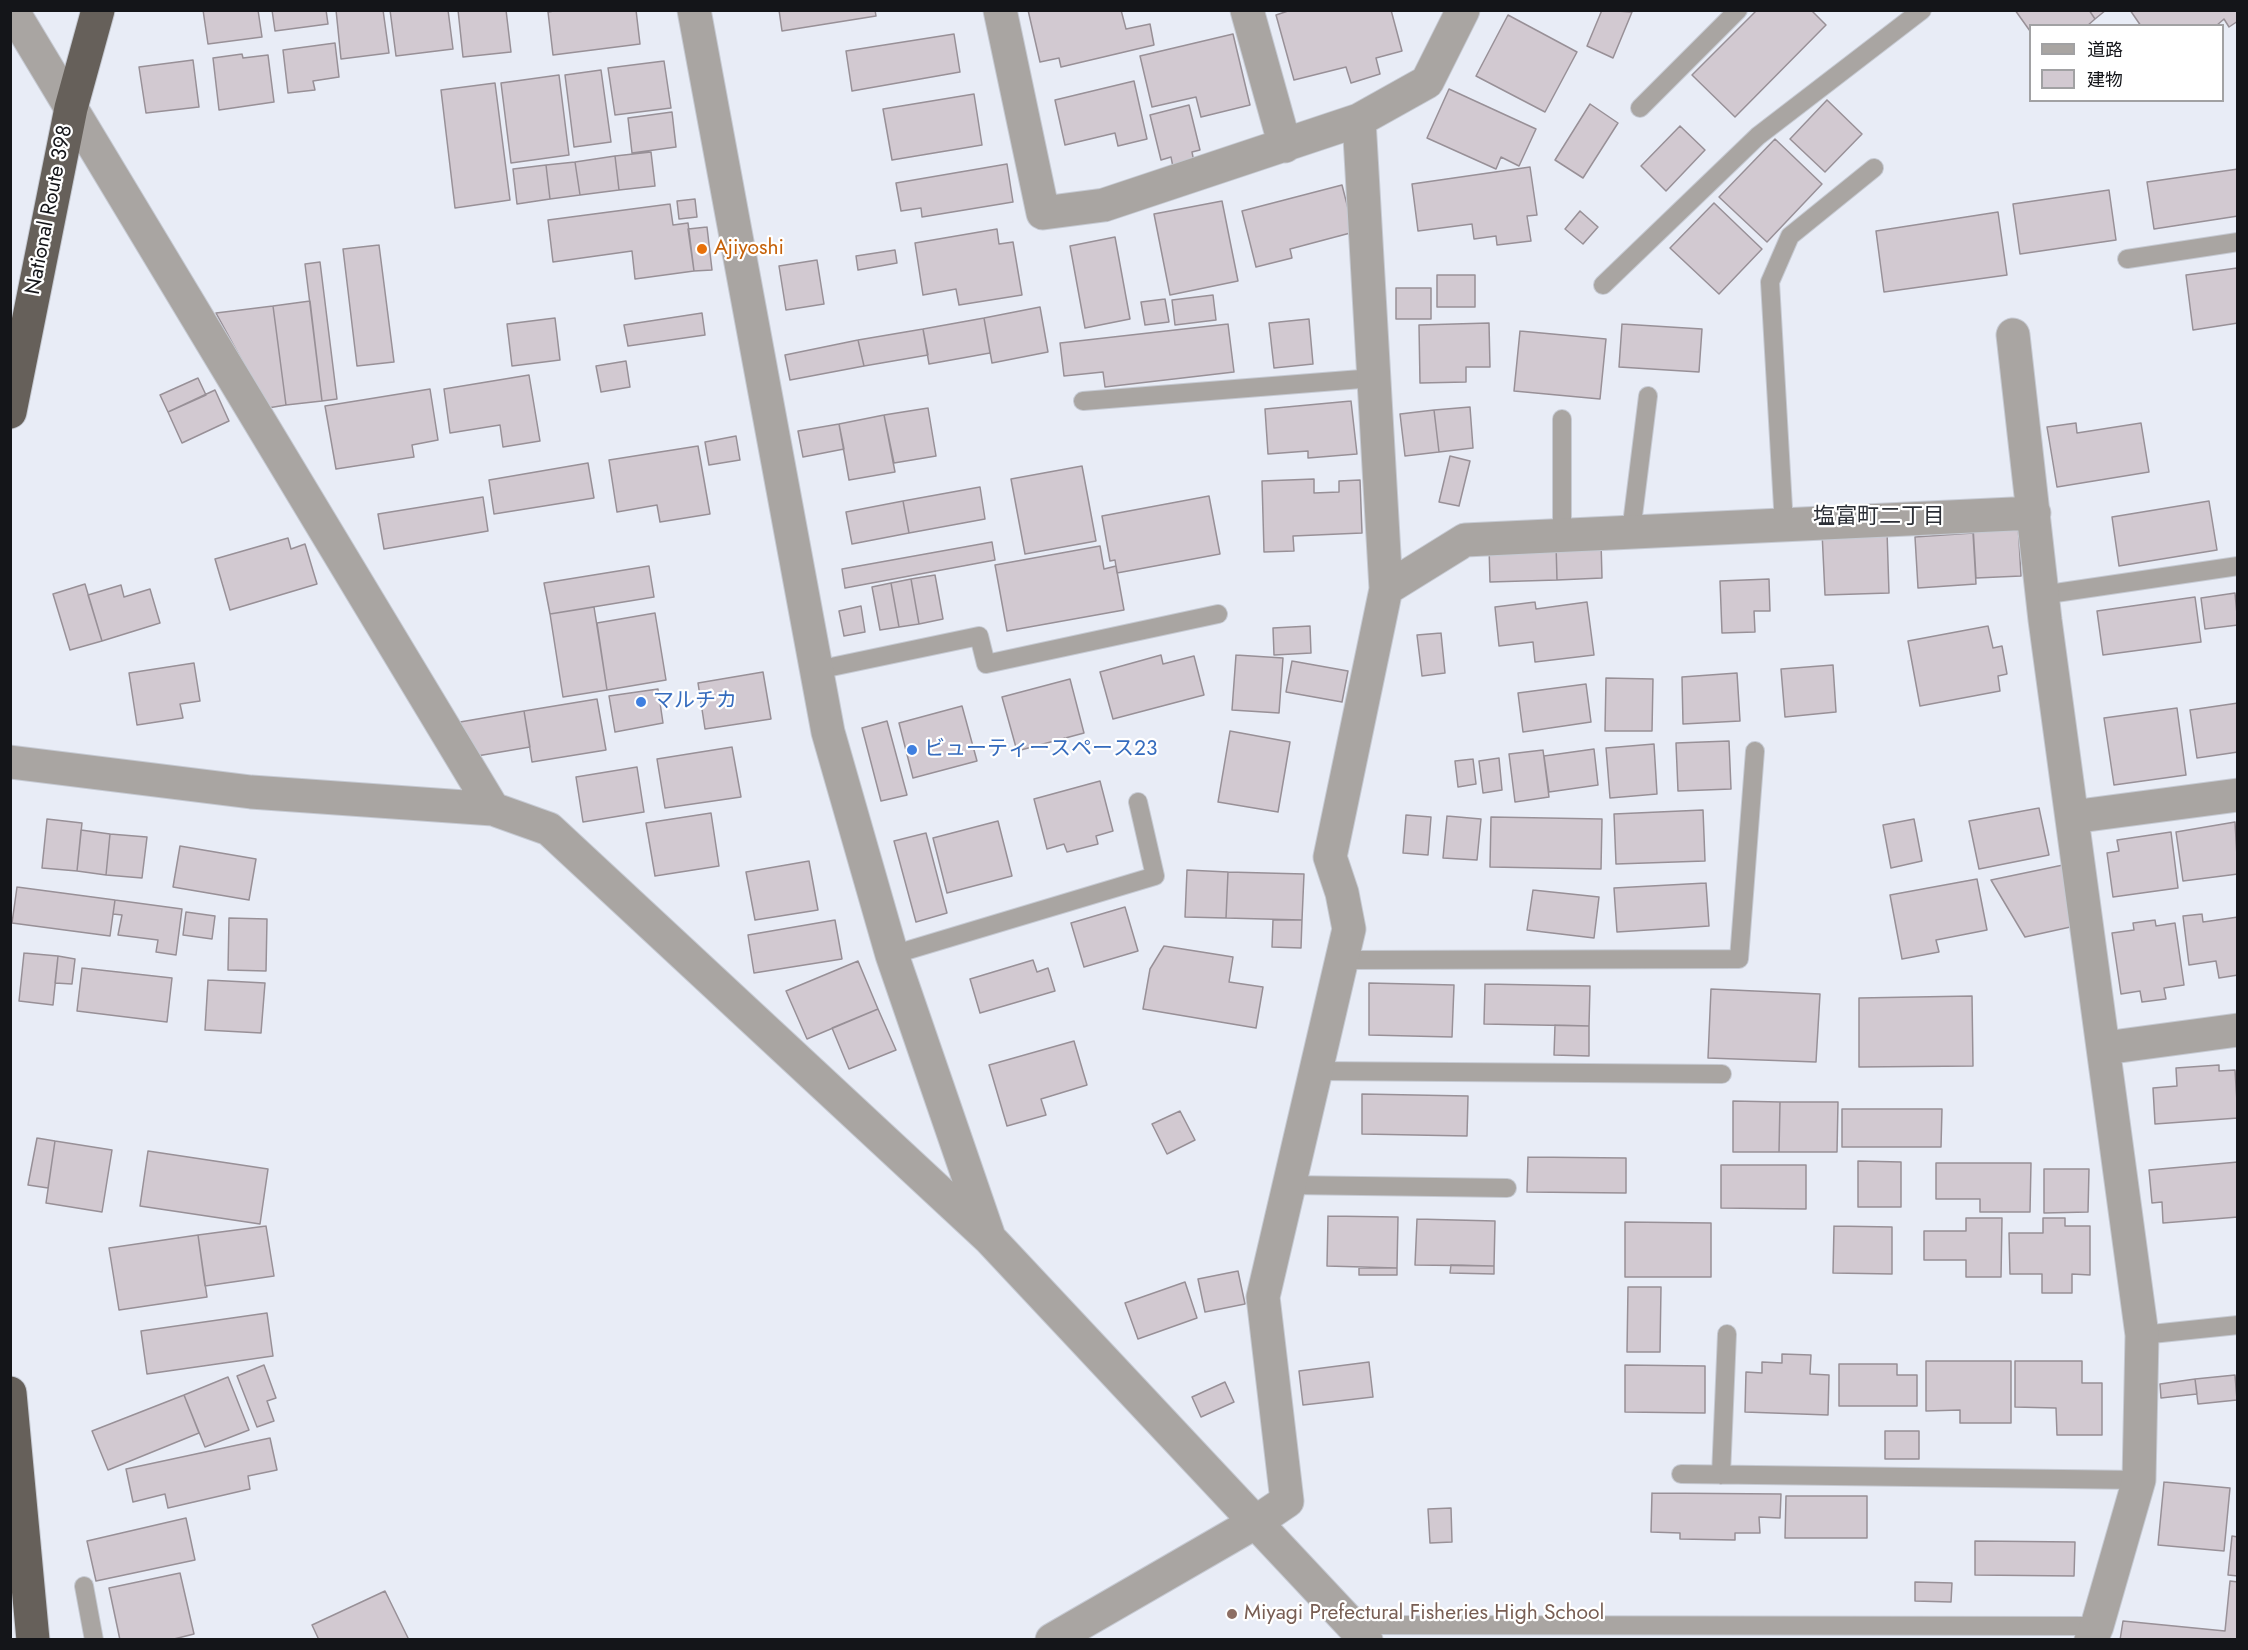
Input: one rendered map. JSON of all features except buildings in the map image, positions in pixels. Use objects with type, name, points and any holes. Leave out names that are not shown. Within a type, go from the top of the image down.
[{"type":"highway","name":"National Route 398","points":[[10,411],[70,108],[98,10]]},
{"type":"highway","points":[[10,1393],[33,1640]]},
{"type":"street","points":[[12,10],[493,809]]},
{"type":"street","points":[[694,10],[828,732],[892,955],[990,1239]]},
{"type":"street","points":[[1000,10],[1043,213],[1104,205],[1359,120],[1426,82],[1462,10]]},
{"type":"street","points":[[1246,10],[1285,146]]},
{"type":"street","points":[[1052,1640],[1256,1522],[1287,1501],[1263,1297],[1349,929],[1330,857],[1386,589],[1359,120]]},
{"type":"street","points":[[2013,335],[2042,595],[2142,1335],[2139,1480],[2094,1633]]},
{"type":"street","points":[[1386,589],[1465,540],[2034,513]]},
{"type":"street","points":[[10,762],[251,792],[493,809],[549,830],[990,1239],[1359,1632]]},
{"type":"street","points":[[2072,817],[2238,795]]},
{"type":"street","points":[[2104,1048],[2238,1030]]},
{"type":"lane","points":[[1641,108],[1738,10]]},
{"type":"lane","points":[[1603,285],[1758,136],[1922,10]]},
{"type":"lane","points":[[1784,525],[1770,282],[1790,236],[1874,168]]},
{"type":"lane","points":[[2127,259],[2238,242]]},
{"type":"lane","points":[[1083,401],[1374,378]]},
{"type":"lane","points":[[1631,532],[1648,396]]},
{"type":"lane","points":[[1562,419],[1562,536]]},
{"type":"lane","points":[[2042,595],[2238,566]]},
{"type":"lane","points":[[817,670],[979,636],[986,664],[1218,614]]},
{"type":"lane","points":[[1342,960],[1739,958],[1755,751]]},
{"type":"lane","points":[[892,955],[1155,876],[1138,802]]},
{"type":"lane","points":[[1316,1071],[1722,1074]]},
{"type":"lane","points":[[1289,1185],[1507,1188]]},
{"type":"lane","points":[[2142,1335],[2238,1325]]},
{"type":"lane","points":[[1721,1475],[1727,1334]]},
{"type":"lane","points":[[1681,1474],[2139,1480]]},
{"type":"lane","points":[[84,1586],[94,1640]]},
{"type":"lane","points":[[1359,1632],[2094,1633]]},
{"type":"place","name":"Ajiyoshi","points":[[702,249]]},
{"type":"place","name":"マルチカ","points":[[641,702]]},
{"type":"place","name":"ビューティースペース23","points":[[912,750]]},
{"type":"place","name":"Miyagi Prefectural Fisheries High School","points":[[1232,1614]]},
{"type":"district","name":"塩富町二丁目","points":[[1879,518]]}]
